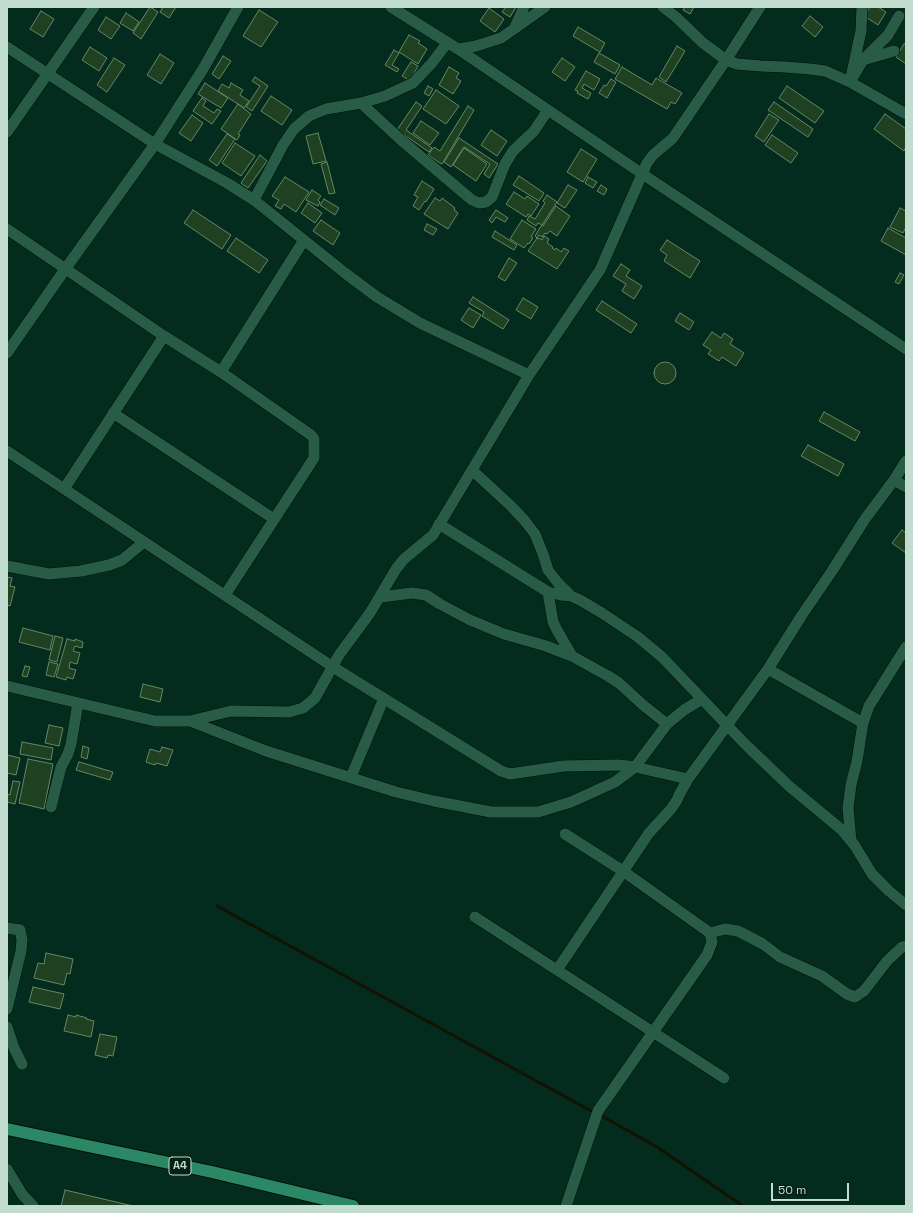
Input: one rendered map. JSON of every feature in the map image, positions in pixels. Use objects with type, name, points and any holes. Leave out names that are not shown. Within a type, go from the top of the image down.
[{"type":"main road","name":"A4","points":[[7,1129],[212,1172],[353,1206]]},
{"type":"street","points":[[7,132],[94,7]]},
{"type":"street","points":[[7,353],[155,144],[203,69],[238,7]]},
{"type":"street","points":[[391,7],[458,49],[641,173],[906,349]]},
{"type":"street","points":[[514,28],[524,7]]},
{"type":"street","points":[[458,49],[476,46],[501,38],[544,7]]},
{"type":"street","points":[[663,7],[676,17],[703,43],[726,60],[737,64],[785,67],[825,72],[850,82],[906,114]]},
{"type":"street","points":[[7,686],[156,721],[190,720],[231,712],[289,712],[303,708],[315,698],[339,655],[370,613],[396,569],[404,559],[433,535],[529,375],[600,270],[641,173],[647,163],[653,155],[673,138],[760,7]]},
{"type":"street","points":[[850,82],[861,31],[862,7]]},
{"type":"street","points":[[850,82],[863,60],[888,35],[899,16]]},
{"type":"street","points":[[254,200],[283,145],[294,129],[304,120],[309,116],[326,109],[385,96],[413,83],[432,63],[447,43]]},
{"type":"street","points":[[7,47],[155,144],[227,183],[254,200],[377,297],[420,323],[529,375]]},
{"type":"street","points":[[863,60],[894,51]]},
{"type":"street","points":[[361,102],[400,139],[472,200],[479,203],[486,202],[492,197],[505,164],[512,151],[534,131],[548,110]]},
{"type":"street","points":[[7,229],[164,336],[221,372],[311,435],[314,440],[314,458],[225,595]]},
{"type":"street","points":[[221,372],[304,240]]},
{"type":"street","points":[[64,489],[164,336]]},
{"type":"street","points":[[113,413],[274,519]]},
{"type":"street","points":[[7,451],[333,667],[501,771],[510,774],[564,766],[619,765],[635,767],[688,779]]},
{"type":"street","points":[[557,970],[649,833],[671,809],[688,779],[768,669],[865,518],[894,480],[906,461]]},
{"type":"street","points":[[472,470],[506,501],[535,534],[548,570],[558,583],[571,596],[602,613],[638,637],[662,657],[756,755],[789,786],[842,830],[855,846],[872,874],[888,891],[906,904]]},
{"type":"street","points":[[894,480],[906,487]]},
{"type":"street","points":[[439,524],[548,592],[571,596]]},
{"type":"street","points":[[7,566],[49,574],[81,571],[109,566],[122,560],[144,542]]},
{"type":"street","points":[[548,592],[553,622],[572,656]]},
{"type":"street","points":[[380,597],[412,593],[426,595],[470,620],[504,634],[546,646],[572,656],[619,683],[667,724]]},
{"type":"street","points":[[851,841],[848,808],[850,784],[857,761],[863,723],[869,706],[906,646]]},
{"type":"street","points":[[768,669],[863,723]]},
{"type":"street","points":[[351,777],[384,698]]},
{"type":"street","points":[[190,720],[266,751],[396,792],[491,812],[538,812],[571,802],[615,782],[635,767],[667,724],[684,710],[702,699]]},
{"type":"street","points":[[51,807],[61,767],[68,754],[71,744],[78,702]]},
{"type":"street","points":[[565,834],[623,871],[710,933],[712,942],[707,955],[598,1111],[566,1206]]},
{"type":"street","points":[[475,917],[724,1078]]},
{"type":"street","points":[[7,928],[20,930],[22,940],[21,951],[7,1009]]},
{"type":"street","points":[[710,933],[725,930],[738,931],[763,944],[780,957],[822,976],[847,994],[855,997],[864,991],[887,961],[902,947],[906,946]]},
{"type":"street","points":[[7,1027],[14,1048],[22,1064]]},
{"type":"street","points":[[7,1169],[22,1194],[33,1206]]},
{"type":"building","points":[[150,7],[158,12],[141,39],[133,33]]},
{"type":"building","points":[[163,7],[176,7],[169,18],[160,12]]},
{"type":"building","points":[[506,7],[516,7],[510,17],[502,12]]},
{"type":"building","points":[[685,7],[694,7],[690,14],[683,10]]},
{"type":"building","points":[[870,7],[878,7],[886,12],[878,25],[864,16]]},
{"type":"building","points":[[489,8],[504,19],[495,32],[480,21]]},
{"type":"building","points":[[259,10],[278,22],[261,47],[243,36]]},
{"type":"building","points":[[41,11],[54,19],[43,37],[30,29]]},
{"type":"building","points":[[126,13],[139,22],[133,31],[120,23]]},
{"type":"building","points":[[810,16],[823,27],[815,37],[802,26]]},
{"type":"building","points":[[106,17],[120,26],[111,39],[98,30]]},
{"type":"building","points":[[578,27],[605,43],[600,52],[573,36]]},
{"type":"building","points":[[409,35],[420,41],[418,43],[427,49],[418,64],[399,52]]},
{"type":"building","points":[[904,44],[906,45],[906,64],[896,57]]},
{"type":"building","points":[[677,46],[685,51],[666,82],[659,77]]},
{"type":"building","points":[[90,47],[107,58],[99,71],[82,60]]},
{"type":"building","points":[[394,50],[399,53],[392,65],[399,69],[397,72],[385,65]]},
{"type":"building","points":[[599,53],[620,65],[615,74],[594,62]]},
{"type":"building","points":[[160,54],[174,63],[161,84],[147,75]]},
{"type":"building","points":[[223,56],[231,61],[219,79],[212,74]]},
{"type":"building","points":[[114,58],[125,65],[107,92],[97,85]]},
{"type":"building","points":[[562,58],[575,67],[565,81],[552,72]]},
{"type":"building","points":[[411,62],[418,66],[410,81],[402,76]]},
{"type":"building","points":[[449,67],[459,73],[456,78],[461,81],[453,94],[439,85]]},
{"type":"building","points":[[622,67],[652,85],[656,78],[682,93],[675,104],[671,102],[667,109],[615,79]]},
{"type":"building","points":[[586,71],[600,79],[594,90],[584,84],[582,88],[591,93],[588,99],[577,93],[578,91],[575,90]]},
{"type":"building","points":[[255,77],[268,86],[252,111],[246,107],[260,86],[252,81]]},
{"type":"building","points":[[611,79],[616,82],[607,98],[599,93],[604,85],[606,86]]},
{"type":"building","points":[[205,83],[228,98],[221,108],[198,94]]},
{"type":"building","points":[[231,83],[243,90],[240,95],[249,101],[244,108],[218,91],[222,84],[229,88]]},
{"type":"building","points":[[428,86],[433,89],[429,96],[424,93]]},
{"type":"building","points":[[787,86],[824,111],[815,123],[779,98]]},
{"type":"building","points":[[436,90],[459,106],[446,124],[423,109]]},
{"type":"building","points":[[271,96],[292,110],[282,125],[261,111]]},
{"type":"building","points":[[202,98],[206,101],[203,106],[214,113],[217,109],[221,111],[212,124],[193,111]]},
{"type":"building","points":[[416,102],[422,106],[406,130],[432,148],[429,152],[397,130]]},
{"type":"building","points":[[774,102],[813,129],[808,137],[768,110]]},
{"type":"building","points":[[238,104],[251,114],[238,134],[240,135],[237,140],[221,129]]},
{"type":"building","points":[[468,106],[474,110],[442,164],[428,155],[434,147],[440,151]]},
{"type":"building","points":[[769,114],[779,120],[764,142],[755,136]]},
{"type":"building","points":[[885,114],[906,129],[906,147],[904,151],[874,129]]},
{"type":"building","points":[[192,115],[203,123],[191,141],[179,133]]},
{"type":"building","points":[[421,121],[439,133],[430,145],[413,133]]},
{"type":"building","points":[[491,130],[507,141],[497,156],[481,145]]},
{"type":"building","points":[[318,133],[326,161],[313,164],[306,136]]},
{"type":"building","points":[[227,134],[235,139],[217,166],[209,160]]},
{"type":"building","points":[[772,135],[798,153],[791,163],[765,145]]},
{"type":"building","points":[[459,138],[498,164],[489,178],[484,174],[490,164],[464,147],[451,167],[444,162]]},
{"type":"building","points":[[235,143],[255,156],[241,176],[222,163]]},
{"type":"building","points":[[464,148],[487,164],[476,181],[453,165]]},
{"type":"building","points":[[581,149],[597,159],[583,182],[567,172]]},
{"type":"building","points":[[260,155],[267,161],[248,188],[241,183]]},
{"type":"building","points":[[327,162],[335,193],[329,194],[321,164]]},
{"type":"building","points":[[519,176],[544,193],[539,201],[513,185]]},
{"type":"building","points":[[285,177],[309,192],[296,212],[284,204],[281,209],[275,206],[279,200],[272,196]]},
{"type":"building","points":[[588,177],[597,182],[593,188],[585,183]]},
{"type":"building","points":[[422,181],[434,189],[419,210],[413,206],[418,197],[414,195]]},
{"type":"building","points":[[568,185],[577,190],[565,208],[557,203]]},
{"type":"building","points":[[601,185],[607,189],[604,195],[597,191]]},
{"type":"building","points":[[312,190],[321,196],[318,200],[320,202],[318,206],[306,200]]},
{"type":"building","points":[[514,192],[525,199],[527,196],[539,204],[531,216],[528,214],[526,217],[506,204]]},
{"type":"building","points":[[547,195],[557,202],[542,225],[538,223],[536,226],[527,220],[529,216],[535,219],[545,203],[543,201]]},
{"type":"building","points":[[435,198],[440,201],[442,198],[455,208],[454,210],[458,213],[448,229],[424,214]]},
{"type":"building","points":[[324,199],[339,208],[335,215],[320,205]]},
{"type":"building","points":[[308,203],[322,213],[315,223],[301,213]]},
{"type":"building","points":[[556,206],[570,216],[557,236],[550,231],[547,234],[545,233],[542,237],[539,235],[537,238],[535,236]]},
{"type":"building","points":[[900,208],[906,211],[906,227],[903,233],[890,227]]},
{"type":"building","points":[[193,210],[231,235],[222,249],[184,223]]},
{"type":"building","points":[[496,210],[508,218],[505,222],[496,217],[492,223],[489,220]]},
{"type":"building","points":[[321,220],[340,233],[333,245],[313,231]]},
{"type":"building","points":[[522,220],[536,229],[531,237],[533,238],[524,248],[510,239]]},
{"type":"building","points":[[427,224],[437,229],[433,235],[424,230]]},
{"type":"building","points":[[888,228],[906,238],[906,255],[881,241]]},
{"type":"building","points":[[495,231],[517,245],[514,250],[492,237]]},
{"type":"building","points":[[544,236],[549,239],[547,243],[555,250],[556,248],[561,252],[564,248],[569,251],[557,269],[528,251],[537,238],[542,240]]},
{"type":"building","points":[[236,238],[268,260],[259,273],[227,251]]},
{"type":"building","points":[[667,240],[700,261],[690,278],[664,261],[667,255],[660,250]]},
{"type":"building","points":[[509,258],[517,263],[505,281],[498,277]]},
{"type":"building","points":[[621,264],[630,270],[626,276],[642,286],[634,299],[622,291],[626,284],[613,276]]},
{"type":"building","points":[[900,273],[904,275],[899,284],[895,282]]},
{"type":"building","points":[[473,297],[509,320],[503,329],[482,316],[484,312],[469,303]]},
{"type":"building","points":[[523,298],[538,307],[531,319],[516,310]]},
{"type":"building","points":[[602,301],[637,324],[631,333],[596,310]]},
{"type":"building","points":[[469,308],[481,315],[473,328],[461,320]]},
{"type":"building","points":[[680,313],[694,322],[689,330],[675,321]]},
{"type":"building","points":[[712,332],[721,338],[724,333],[733,339],[730,344],[744,353],[736,366],[722,357],[719,361],[708,354],[711,350],[703,345]]},
{"type":"building","points":[[665,362],[673,365],[676,373],[673,381],[665,384],[657,381],[654,373],[657,365]]},
{"type":"building","points":[[824,412],[860,432],[855,441],[819,421]]},
{"type":"building","points":[[808,445],[844,464],[838,476],[801,456]]},
{"type":"building","points":[[902,530],[906,533],[906,553],[892,543]]},
{"type":"building","points":[[7,577],[12,578],[10,586],[15,587],[10,606],[7,605]]},
{"type":"building","points":[[23,628],[53,636],[50,650],[19,642]]},
{"type":"building","points":[[55,636],[63,638],[57,662],[49,660]]},
{"type":"building","points":[[67,639],[75,641],[75,639],[83,642],[82,648],[75,646],[73,651],[80,653],[77,664],[70,662],[69,668],[76,670],[73,679],[67,677],[66,680],[56,677]]},
{"type":"building","points":[[49,662],[58,664],[54,677],[46,675]]},
{"type":"building","points":[[25,666],[30,667],[27,677],[22,676]]},
{"type":"building","points":[[143,684],[163,689],[160,702],[140,697]]},
{"type":"building","points":[[49,725],[63,728],[59,746],[45,743]]},
{"type":"building","points":[[22,742],[53,748],[51,760],[20,754]]},
{"type":"building","points":[[83,746],[89,748],[87,759],[81,757]]},
{"type":"building","points":[[162,747],[173,750],[167,766],[156,763],[155,765],[146,762],[150,749],[160,752]]},
{"type":"building","points":[[7,755],[20,758],[16,775],[7,773]]},
{"type":"building","points":[[28,759],[53,764],[44,809],[19,803]]},
{"type":"building","points":[[79,762],[113,772],[110,780],[76,770]]},
{"type":"building","points":[[13,781],[20,782],[15,804],[7,802],[7,794],[10,795]]},
{"type":"building","points":[[46,953],[73,959],[70,974],[67,973],[64,985],[34,978],[38,963],[44,964]]},
{"type":"building","points":[[33,987],[64,994],[60,1009],[29,1002]]},
{"type":"building","points":[[68,1015],[76,1017],[76,1015],[94,1021],[91,1037],[64,1031]]},
{"type":"building","points":[[100,1034],[117,1037],[113,1056],[108,1055],[107,1058],[95,1055]]},
{"type":"building","points":[[65,1190],[133,1206],[61,1206]]},
{"type":"waterway","points":[[217,906],[595,1113]]},
{"type":"waterway","points":[[600,1115],[657,1147],[743,1206]]}]
